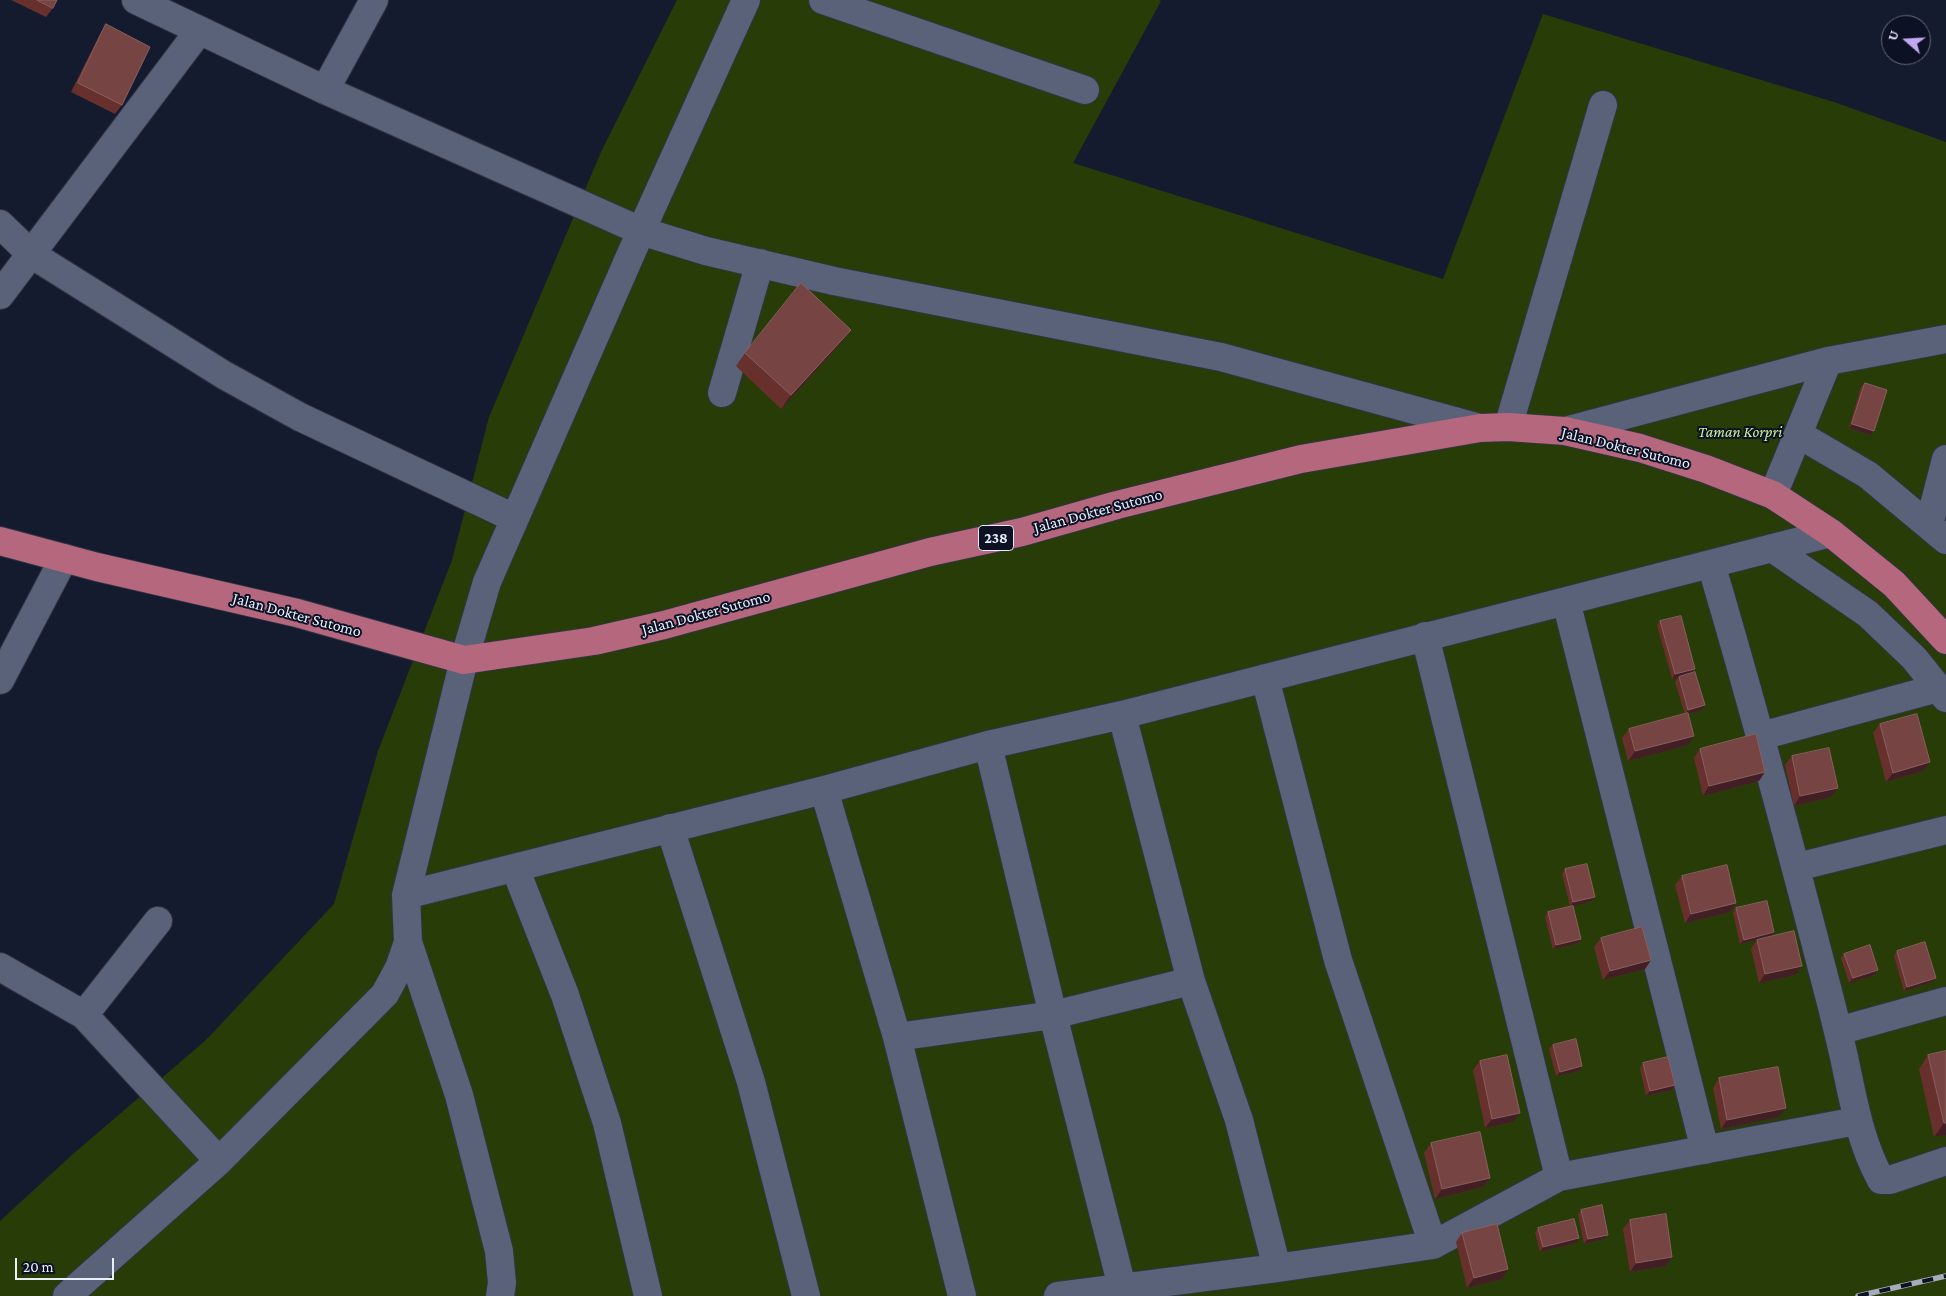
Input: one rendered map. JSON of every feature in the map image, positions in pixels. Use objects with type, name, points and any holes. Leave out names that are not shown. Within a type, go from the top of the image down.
[{"type":"main road","name":"Jalan Dokter Sutomo","points":[[0,541],[297,613],[464,660],[594,641],[655,627],[930,552],[1022,532],[1117,505],[1301,459],[1480,428],[1508,426],[1564,431],[1649,451],[1706,469],[1773,495],[1831,533],[1894,584],[1946,640]]},
{"type":"street","points":[[136,0],[325,90],[641,231],[706,251],[834,281],[1221,357],[1480,428]]},
{"type":"street","points":[[325,90],[374,0]]},
{"type":"street","points":[[500,1296],[502,1275],[499,1251],[459,1095],[408,942],[406,896],[464,660],[488,582],[514,518],[641,231],[746,0]]},
{"type":"street","points":[[823,0],[1086,90]]},
{"type":"street","points":[[0,295],[199,31]]},
{"type":"street","points":[[1508,426],[1603,105]]},
{"type":"street","points":[[0,224],[32,254],[224,375],[300,417],[514,518]]},
{"type":"street","points":[[722,393],[760,263]]},
{"type":"street","points":[[1564,431],[1828,361],[1946,339]]},
{"type":"street","points":[[1773,495],[1828,361]]},
{"type":"street","points":[[1798,434],[1868,475],[1937,532]]},
{"type":"street","points":[[1937,532],[1946,459]]},
{"type":"street","points":[[406,896],[824,790],[988,745],[1122,715],[1831,533]]},
{"type":"street","points":[[1761,736],[1942,693],[1914,658],[1868,614],[1772,548]]},
{"type":"street","points":[[0,680],[64,558]]},
{"type":"street","points":[[1711,564],[1797,867],[1838,1031],[1857,1121],[1881,1180],[1890,1180],[1946,1161]]},
{"type":"street","points":[[1566,600],[1705,1150]]},
{"type":"street","points":[[1425,636],[1559,1177]]},
{"type":"street","points":[[1265,678],[1338,960],[1433,1245]]},
{"type":"street","points":[[1122,715],[1191,982],[1239,1120],[1277,1268]]},
{"type":"street","points":[[988,745],[1053,1016],[1122,1288]]},
{"type":"street","points":[[824,790],[897,1037],[962,1296]]},
{"type":"street","points":[[670,828],[751,1082],[806,1296]]},
{"type":"street","points":[[1797,867],[1946,830]]},
{"type":"street","points":[[515,868],[565,995],[607,1123],[648,1296]]},
{"type":"street","points":[[84,1015],[158,921]]},
{"type":"street","points":[[67,1296],[219,1162],[385,994],[399,968],[408,942]]},
{"type":"street","points":[[0,967],[84,1015],[219,1162]]},
{"type":"street","points":[[897,1037],[1053,1016],[1191,982]]},
{"type":"street","points":[[1838,1031],[1946,1001]]},
{"type":"street","points":[[1058,1296],[1277,1268],[1433,1245],[1559,1177],[1857,1121]]},
{"type":"green space","name":"Taman Korpri","points":[[677,0],[1159,0],[1161,1],[1073,163],[1443,279],[1543,14],[1834,102],[1946,142],[1946,1296],[0,1296],[0,1221],[73,1154],[206,1040],[334,904],[378,751],[452,560],[489,417],[601,152]]},
{"type":"building","points":[[37,0],[57,0],[53,8]]},
{"type":"building","points":[[106,24],[150,47],[122,105],[78,83]]},
{"type":"building","points":[[801,283],[851,330],[791,395],[745,353]]},
{"type":"building","points":[[1865,383],[1887,390],[1874,431],[1852,424]]},
{"type":"building","points":[[1681,616],[1695,669],[1675,674],[1660,621]]},
{"type":"building","points":[[1695,672],[1705,705],[1688,710],[1679,677]]},
{"type":"building","points":[[1688,713],[1694,736],[1635,751],[1629,729]]},
{"type":"building","points":[[1917,714],[1930,762],[1893,773],[1880,724]]},
{"type":"building","points":[[1756,734],[1765,772],[1709,786],[1700,749]]},
{"type":"building","points":[[1829,748],[1838,788],[1800,796],[1792,756]]},
{"type":"building","points":[[1587,864],[1595,897],[1573,902],[1565,869]]},
{"type":"building","points":[[1727,865],[1736,903],[1691,914],[1682,876]]},
{"type":"building","points":[[1767,901],[1774,932],[1744,940],[1736,908]]},
{"type":"building","points":[[1573,906],[1581,939],[1556,945],[1548,912]]},
{"type":"building","points":[[1642,927],[1651,960],[1610,971],[1601,938]]},
{"type":"building","points":[[1794,931],[1802,966],[1765,974],[1757,940]]},
{"type":"building","points":[[1925,942],[1936,978],[1907,987],[1897,951]]},
{"type":"building","points":[[1870,945],[1878,970],[1853,978],[1844,954]]},
{"type":"building","points":[[1576,1039],[1582,1066],[1560,1072],[1553,1045]]},
{"type":"building","points":[[1946,1051],[1946,1123],[1944,1123],[1928,1055]]},
{"type":"building","points":[[1507,1055],[1520,1113],[1492,1119],[1480,1061]]},
{"type":"building","points":[[1668,1057],[1675,1085],[1650,1091],[1643,1063]]},
{"type":"building","points":[[1778,1067],[1786,1108],[1727,1120],[1719,1078]]},
{"type":"building","points":[[1480,1132],[1490,1178],[1442,1189],[1431,1143]]},
{"type":"building","points":[[1602,1205],[1608,1235],[1588,1239],[1581,1210]]},
{"type":"building","points":[[1666,1214],[1672,1257],[1636,1263],[1630,1220]]},
{"type":"building","points":[[1574,1219],[1579,1238],[1543,1247],[1538,1228]]},
{"type":"building","points":[[1497,1224],[1508,1269],[1474,1278],[1462,1233]]},
{"type":"railway","points":[[1858,1296],[1946,1276]]}]
